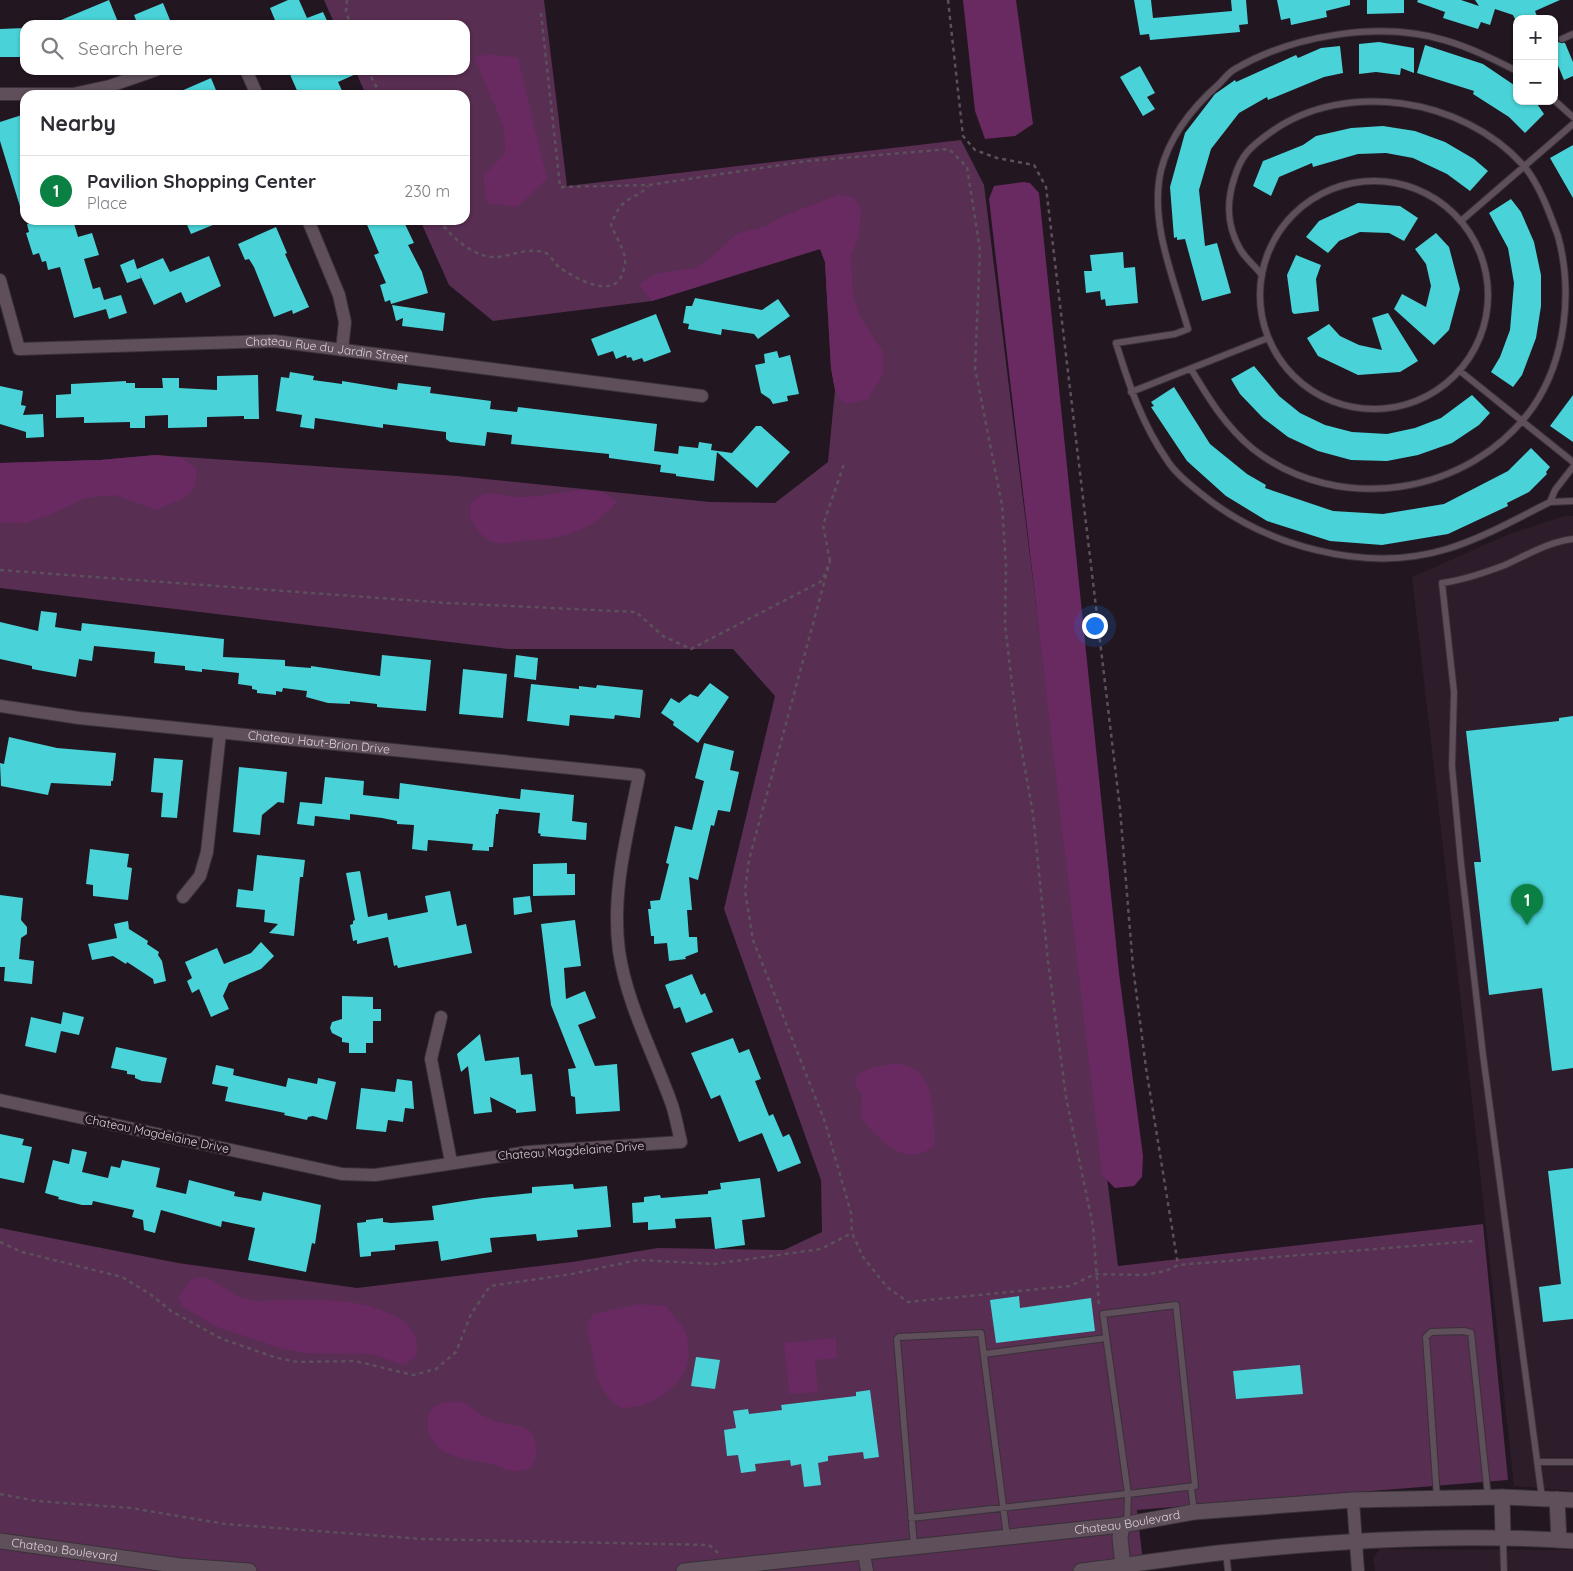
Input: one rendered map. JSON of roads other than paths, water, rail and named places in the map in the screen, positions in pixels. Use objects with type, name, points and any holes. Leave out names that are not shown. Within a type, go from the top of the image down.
[{"type":"street","points":[[92,90],[142,75]]},
{"type":"street","points":[[248,75],[254,90]]},
{"type":"street","points":[[0,94],[20,94]]},
{"type":"street","points":[[310,225],[339,295],[345,322],[342,350]]},
{"type":"street","name":"Chateau Rue du Jardin Street","points":[[0,280],[19,349],[274,341],[702,396]]},
{"type":"street","name":"Chateau Haut-Brion Drive","points":[[0,706],[79,718],[639,775]]},
{"type":"street","points":[[183,897],[200,876],[208,852],[220,733]]},
{"type":"street","name":"Chateau Magdelaine Drive","points":[[0,1100],[342,1174],[374,1175],[528,1152],[681,1142],[672,1106],[630,998],[619,951],[616,909],[619,880],[639,775]]},
{"type":"street","points":[[440,1017],[431,1059],[451,1162]]},
{"type":"street","points":[[1495,1497],[1503,1538]]},
{"type":"street","name":"Chateau Boulevard","points":[[684,1571],[734,1569],[1007,1538],[1125,1524],[1194,1512],[1353,1500],[1495,1497],[1573,1500]]},
{"type":"street","points":[[1081,1571],[1226,1552],[1356,1541],[1503,1538],[1566,1540],[1550,1499]]},
{"type":"street","points":[[1353,1500],[1358,1571]]},
{"type":"street","points":[[1123,1566],[1120,1538],[1125,1524]]},
{"type":"street","name":"Chateau Boulevard","points":[[0,1541],[181,1566],[249,1571]]},
{"type":"street","points":[[864,1554],[867,1571]]},
{"type":"lane","points":[[1513,69],[1480,53],[1443,40],[1396,32],[1350,32],[1322,37],[1276,51],[1234,69],[1200,101],[1175,134],[1161,171],[1158,209],[1163,243],[1188,329],[1175,334],[1116,343],[1131,392],[1145,424],[1168,462],[1210,502],[1248,525],[1280,540],[1315,551],[1345,556],[1408,556],[1446,550],[1480,537],[1550,502],[1573,502]]},
{"type":"lane","points":[[1562,39],[1573,34]]},
{"type":"lane","points":[[1191,369],[1215,409],[1254,450],[1293,473],[1340,488],[1383,490],[1430,481],[1476,462],[1511,434],[1533,406],[1552,374],[1567,326],[1569,286],[1562,245],[1546,206],[1524,166],[1497,143],[1463,122],[1427,108],[1392,101],[1355,101],[1292,118],[1265,137],[1240,159],[1228,197],[1229,226],[1241,252],[1262,275]]},
{"type":"lane","points":[[1558,104],[1573,117]]},
{"type":"lane","points":[[1461,221],[1573,124]]},
{"type":"lane","points":[[1376,180],[1408,185],[1437,199],[1461,221],[1478,248],[1487,280],[1487,312],[1477,343],[1460,370],[1434,392],[1404,405],[1372,409],[1339,404],[1310,389],[1285,367],[1268,338],[1262,318],[1260,296],[1262,275],[1272,244],[1290,217],[1314,196],[1344,184],[1376,180]]},
{"type":"lane","points":[[1131,392],[1268,338]]},
{"type":"lane","points":[[1460,370],[1573,462]]},
{"type":"lane","points":[[1550,502],[1554,490],[1573,467]]},
{"type":"lane","points":[[1550,1499],[1537,1462],[1484,1065],[1452,766],[1454,692],[1442,583],[1464,580],[1505,565],[1541,547],[1573,539]]},
{"type":"lane","points":[[911,1518],[1004,1509],[1128,1494],[1191,1487],[1196,1484],[1178,1308],[1176,1305],[1106,1312],[1103,1314],[1128,1494],[1125,1524]]},
{"type":"lane","points":[[1437,1498],[1426,1337],[1431,1332],[1464,1330],[1471,1332],[1495,1497]]},
{"type":"lane","points":[[914,1548],[897,1340],[899,1337],[979,1331],[981,1333],[1007,1538]]},
{"type":"lane","points":[[984,1354],[1106,1338]]},
{"type":"lane","points":[[1537,1462],[1573,1462]]},
{"type":"lane","points":[[1191,1487],[1194,1512]]},
{"type":"lane","points":[[1503,1538],[1504,1571]]},
{"type":"lane","points":[[1226,1552],[1228,1571]]},
{"type":"place","name":"Pavilion Shopping Center","points":[[1527,925]]}]
